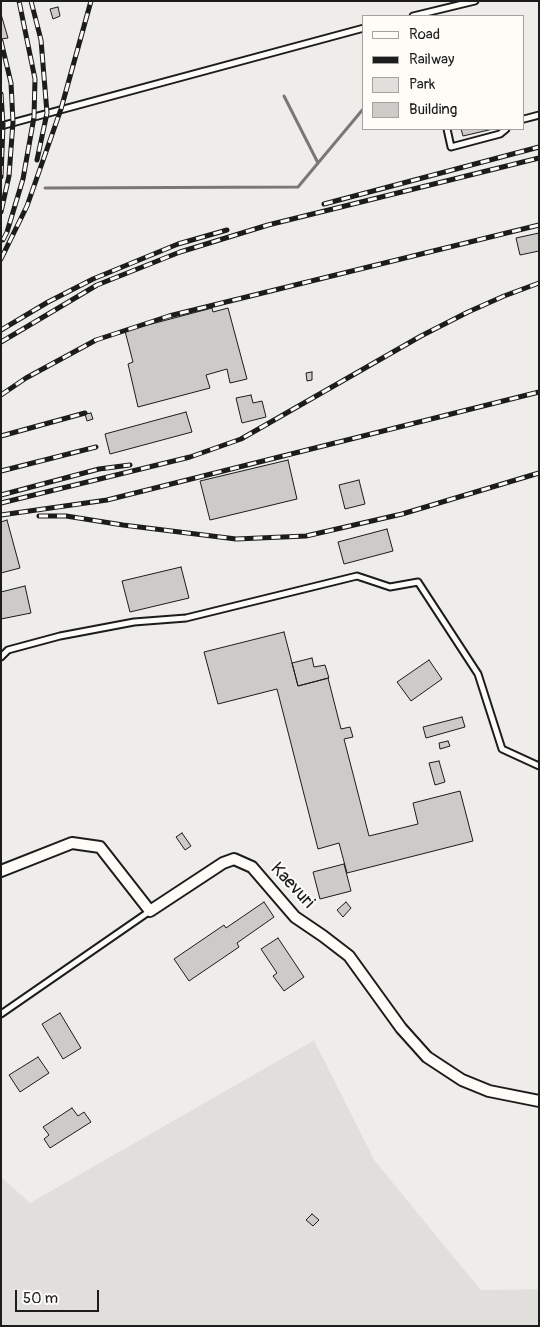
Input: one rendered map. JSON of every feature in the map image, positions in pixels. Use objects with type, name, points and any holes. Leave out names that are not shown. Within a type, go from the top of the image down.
[{"type":"street","points":[[1,871],[72,843],[100,847],[150,911]]},
{"type":"street","name":"Kaevuri","points":[[150,911],[223,863],[234,860],[252,867],[295,917],[349,956],[401,1028],[427,1057],[462,1080],[489,1091],[539,1101]]},
{"type":"lane","points":[[420,15],[475,1]]},
{"type":"lane","points":[[1,126],[362,29]]},
{"type":"lane","points":[[525,119],[539,115]]},
{"type":"lane","points":[[447,130],[451,147],[500,134],[505,130]]},
{"type":"lane","points":[[1,657],[8,650],[60,636],[134,622],[186,618],[357,576],[390,587],[418,582],[478,674],[502,749],[539,766]]},
{"type":"lane","name":"Kaevuri","points":[[1,1014],[150,911]]},
{"type":"shaded area","points":[[1,1],[539,1],[539,1289],[481,1290],[375,1161],[314,1040],[29,1204],[1,1177]]},
{"type":"green space","points":[[314,1040],[375,1161],[481,1290],[539,1289],[539,1326],[1,1326],[1,1177],[30,1203]]},
{"type":"building","points":[[58,7],[60,16],[53,19],[50,9]]},
{"type":"building","points":[[1,14],[8,38],[1,39]]},
{"type":"building","points":[[461,130],[489,130],[463,136]]},
{"type":"building","points":[[539,233],[539,251],[520,255],[516,238]]},
{"type":"building","points":[[212,308],[213,312],[228,308],[247,379],[230,383],[227,369],[206,375],[210,388],[138,407],[128,364],[133,362],[125,331]]},
{"type":"building","points":[[312,372],[312,380],[307,381],[306,373]]},
{"type":"building","points":[[251,395],[253,403],[262,401],[266,417],[242,423],[236,398]]},
{"type":"building","points":[[186,412],[192,432],[110,454],[105,434]]},
{"type":"building","points":[[91,413],[93,419],[87,421],[85,414]]},
{"type":"building","points":[[288,460],[297,499],[210,520],[200,481]]},
{"type":"building","points":[[359,480],[365,504],[345,509],[339,485]]},
{"type":"building","points":[[7,520],[20,568],[1,573],[1,522]]},
{"type":"building","points":[[387,529],[393,551],[344,564],[338,542]]},
{"type":"building","points":[[181,567],[189,598],[130,612],[122,581]]},
{"type":"building","points":[[25,586],[31,613],[1,619],[1,592]]},
{"type":"building","points":[[284,632],[298,686],[328,678],[341,729],[350,727],[353,737],[344,739],[369,836],[418,824],[413,803],[460,791],[473,841],[347,873],[339,843],[318,849],[277,689],[218,704],[204,652]]},
{"type":"building","points":[[312,658],[314,667],[325,665],[329,678],[298,686],[292,663]]},
{"type":"building","points":[[429,660],[442,679],[411,701],[397,682]]},
{"type":"building","points":[[462,717],[465,727],[426,738],[423,727]]},
{"type":"building","points":[[448,741],[450,746],[440,749],[439,743]]},
{"type":"building","points":[[439,761],[445,782],[435,785],[429,763]]},
{"type":"building","points":[[182,833],[191,846],[185,850],[176,837]]},
{"type":"building","points":[[344,864],[351,891],[320,899],[313,872]]},
{"type":"building","points":[[264,902],[274,917],[237,943],[239,947],[189,981],[174,959],[224,925],[226,928]]},
{"type":"building","points":[[346,902],[351,908],[343,917],[337,910]]},
{"type":"building","points":[[278,938],[304,977],[284,991],[273,976],[277,973],[261,949]]},
{"type":"building","points":[[60,1013],[81,1048],[63,1059],[42,1024]]},
{"type":"building","points":[[38,1057],[49,1073],[20,1092],[9,1075]]},
{"type":"building","points":[[72,1108],[78,1116],[84,1112],[91,1122],[50,1148],[44,1139],[49,1135],[43,1127]]},
{"type":"building","points":[[312,1214],[319,1220],[313,1226],[306,1220]]},
{"type":"waterway","points":[[284,96],[318,163]]},
{"type":"waterway","points":[[45,188],[298,187],[362,110]]},
{"type":"railway","points":[[3,240],[23,179],[34,117],[35,79],[19,1]]},
{"type":"railway","points":[[31,1],[41,40],[47,113],[37,160]]},
{"type":"railway","points":[[1,259],[27,206],[61,109],[91,1]]},
{"type":"railway","points":[[1,41],[11,83],[13,122],[9,176],[1,212]]},
{"type":"railway","points":[[1,94],[3,125],[1,177]]},
{"type":"railway","points":[[324,204],[539,147]]},
{"type":"railway","points":[[1,342],[97,285],[180,252],[268,225],[539,158]]},
{"type":"railway","points":[[1,395],[26,378],[96,340],[169,316],[539,225]]},
{"type":"railway","points":[[1,330],[48,302],[93,279],[178,244],[227,230]]},
{"type":"railway","points":[[1,503],[190,457],[241,439],[421,336],[468,312],[539,283]]},
{"type":"railway","points":[[1,515],[107,500],[539,392]]},
{"type":"railway","points":[[1,436],[85,413]]},
{"type":"railway","points":[[1,471],[96,447]]},
{"type":"railway","points":[[1,495],[99,469],[130,465]]},
{"type":"railway","points":[[39,516],[66,516],[236,539],[306,536],[402,514],[539,473]]}]
